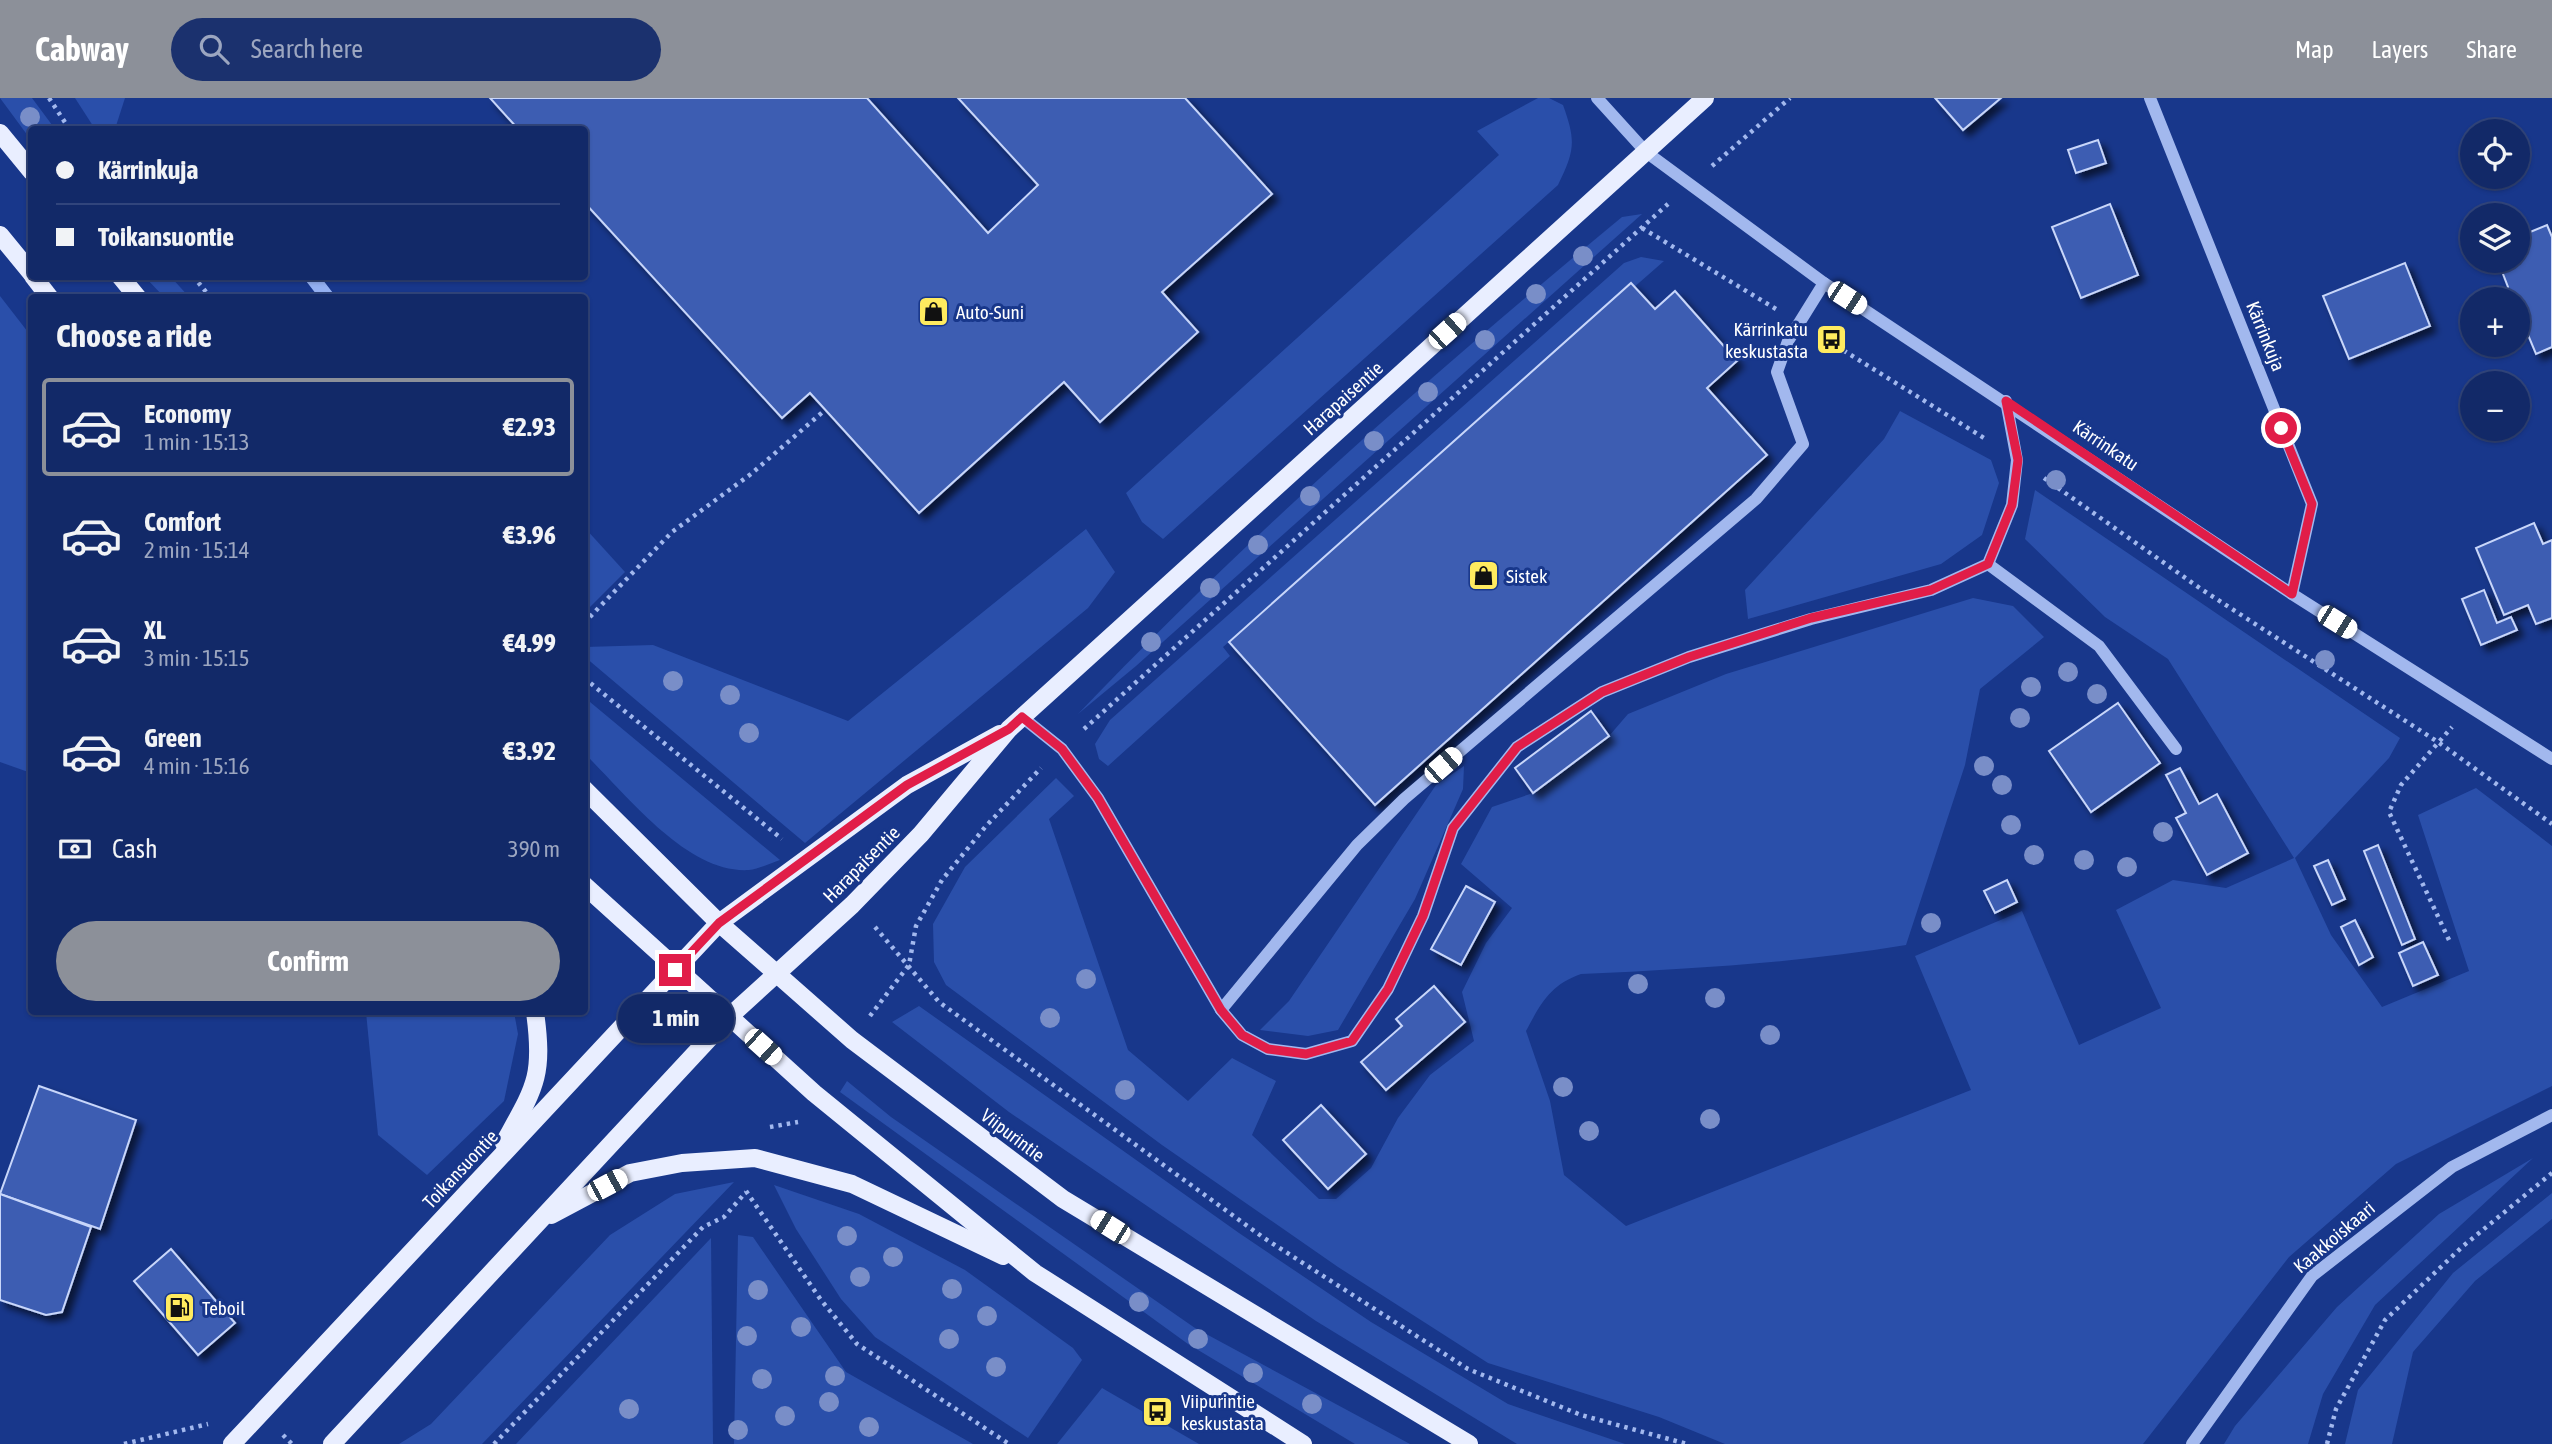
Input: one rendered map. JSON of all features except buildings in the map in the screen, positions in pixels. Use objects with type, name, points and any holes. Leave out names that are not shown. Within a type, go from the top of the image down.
[{"type":"main road","name":"Harapaisentie","points":[[729,1017],[852,905],[920,834],[1015,723],[1705,98]]},
{"type":"main road","points":[[0,133],[28,167]]},
{"type":"main road","points":[[0,235],[28,270]]},
{"type":"main road","points":[[36,280],[47,294]]},
{"type":"main road","points":[[123,280],[135,294]]},
{"type":"main road","name":"Harapaisentie","points":[[719,923],[907,785],[1015,723]]},
{"type":"main road","name":"Viipurintie","points":[[588,793],[719,923],[852,1040],[1063,1199],[1469,1444]]},
{"type":"main road","points":[[588,889],[814,1093],[1035,1273]]},
{"type":"main road","name":"Toikansuontie","points":[[232,1444],[719,923]]},
{"type":"main road","points":[[490,1167],[534,1087],[541,1053],[535,1015]]},
{"type":"main road","points":[[332,1444],[729,1017]]},
{"type":"main road","points":[[539,1222],[630,1173],[682,1163],[755,1158],[852,1184],[943,1225],[1035,1273],[1303,1444]]},
{"type":"street","name":"Kärrinkatu","points":[[1597,98],[1646,152],[1824,283],[2006,401],[2292,594],[2472,706],[2552,760]]},
{"type":"street","name":"Kärrinkuja","points":[[2150,98],[2312,504],[2292,594]]},
{"type":"street","points":[[1221,1010],[1357,845],[1404,799],[1764,490],[1802,444],[1777,372],[1788,341],[1824,283]]},
{"type":"street","points":[[1015,723],[1062,749],[1098,798],[1221,1010],[1242,1035],[1268,1049],[1306,1054],[1352,1041],[1388,989],[1423,916],[1453,828],[1517,747],[1602,692],[1689,657],[1811,618],[1931,590],[1988,564],[2012,505],[2018,460],[2006,401]]},
{"type":"street","points":[[1988,564],[2099,646],[2176,749]]},
{"type":"street","name":"Kaakkoiskaari","points":[[2192,1444],[2312,1276],[2452,1167],[2552,1115]]},
{"type":"path","points":[[49,98],[67,126]]},
{"type":"path","points":[[852,1040],[909,965],[916,926],[942,880],[986,826],[1062,749],[1790,98]]},
{"type":"path","points":[[1642,228],[1800,323],[2018,460],[2201,589],[2438,742],[2552,824]]},
{"type":"path","points":[[196,280],[208,294]]},
{"type":"path","points":[[588,619],[672,532],[751,474],[825,410]]},
{"type":"path","points":[[588,681],[768,826],[804,860]]},
{"type":"path","points":[[2449,940],[2389,812],[2401,785],[2472,706]]},
{"type":"path","points":[[852,905],[909,965],[939,1002],[1264,1238],[1468,1369],[1581,1415],[1687,1444]]},
{"type":"path","points":[[494,1444],[703,1227],[724,1217],[746,1191],[759,1129],[798,1123],[814,1093]]},
{"type":"path","points":[[2327,1444],[2336,1409],[2385,1320],[2462,1247],[2552,1173]]},
{"type":"path","points":[[746,1191],[814,1290],[857,1344],[1009,1444]]},
{"type":"shaded area","points":[[0,98],[32,98],[53,126],[28,126],[28,136]]},
{"type":"shaded area","points":[[75,98],[125,98],[116,126],[93,126]]},
{"type":"shaded area","points":[[1538,98],[1549,98],[1563,105],[1570,128],[1572,145],[1568,163],[1558,185],[1163,539],[1142,522],[1126,493],[1499,155],[1477,131]]},
{"type":"shaded area","points":[[1642,214],[1136,666],[1078,714],[1208,583],[1343,457],[1481,335],[1622,217]]},
{"type":"shaded area","points":[[1641,257],[1664,261],[1223,647],[1230,656],[1108,766],[1099,759],[1095,744],[1110,720],[1624,263]]},
{"type":"shaded area","points":[[148,280],[174,280],[186,294],[161,294]]},
{"type":"shaded area","points":[[0,296],[28,332],[28,772],[0,762]]},
{"type":"shaded area","points":[[1900,411],[1991,460],[1999,483],[1982,535],[1941,564],[1748,619],[1745,590],[1884,439]]},
{"type":"shaded area","points":[[2035,490],[2400,738],[2389,758],[2295,858],[2331,935],[2382,1007],[2469,971],[2418,815],[2476,788],[2552,846],[2552,1086],[2396,1164],[2289,1257],[2143,1444],[1725,1444],[1659,1417],[1488,1363],[1338,1267],[1162,1145],[946,985],[934,962],[933,924],[965,867],[1056,778],[1074,796],[1049,819],[1128,1050],[1188,1101],[1232,1058],[1276,1081],[1252,1135],[1319,1199],[1336,1199],[1371,1168],[1398,1118],[1430,1075],[1474,1041],[1462,992],[1486,943],[1512,908],[1461,864],[1492,807],[1533,793],[1609,736],[1628,714],[1726,674],[1973,598],[2013,606],[2044,637],[1980,689],[1965,765],[1906,945],[1784,961],[1581,974],[1554,989],[1526,1031],[1550,1101],[1564,1175],[1626,1226],[1971,1090],[1915,956],[2022,911],[2079,1045],[2161,1008],[2116,910],[2173,880],[2226,888],[2294,858],[2168,659],[2105,617],[2025,539]]},
{"type":"shaded area","points":[[1086,529],[1115,572],[1088,608],[805,843],[588,660],[588,647],[653,645],[848,721]]},
{"type":"shaded area","points":[[588,531],[625,572],[588,609]]},
{"type":"shaded area","points":[[588,700],[780,860],[749,870],[726,868],[681,846],[639,809],[588,757]]},
{"type":"shaded area","points":[[1464,766],[1463,789],[1415,899],[1338,1030],[1308,1036],[1260,1030],[1289,1001],[1436,785]]},
{"type":"shaded area","points":[[919,1006],[1239,1233],[1371,1322],[1508,1404],[1625,1444],[1517,1444],[1316,1321],[1009,1112],[892,1022]]},
{"type":"shaded area","points":[[366,1015],[515,1015],[518,1034],[504,1101],[427,1175],[378,1135]]},
{"type":"shaded area","points":[[847,1081],[891,1117],[1195,1328],[1410,1444],[1355,1444],[1188,1344],[840,1092]]},
{"type":"shaded area","points":[[2533,1158],[2375,1305],[2323,1394],[2308,1444],[2224,1444],[2235,1426],[2337,1307],[2439,1214]]},
{"type":"shaded area","points":[[734,1182],[482,1444],[399,1444],[431,1424],[610,1235],[675,1194]]},
{"type":"shaded area","points":[[774,1185],[859,1214],[965,1270],[1073,1348],[1082,1360],[1028,1438],[875,1337],[841,1299],[796,1229]]},
{"type":"shaded area","points":[[2552,1193],[2552,1219],[2475,1281],[2413,1352],[2392,1444],[2345,1444],[2358,1390],[2453,1273]]},
{"type":"shaded area","points":[[738,1235],[753,1237],[846,1372],[973,1444],[734,1444]]},
{"type":"shaded area","points":[[711,1238],[713,1444],[516,1444]]},
{"type":"shaded area","points":[[1102,1388],[1199,1444],[1057,1444]]},
{"type":"waterway","points":[[314,280],[325,294]]},
{"type":"place","name":"Auto-Suni","points":[[933,312]]},
{"type":"place","name":"Kärrinkatu keskustasta","points":[[1831,340]]},
{"type":"place","name":"Sistek","points":[[1483,576]]},
{"type":"place","name":"Teboil","points":[[179,1308]]},
{"type":"place","name":"Viipurintie keskustasta","points":[[1158,1412]]},
{"type":"route","points":[[675,970],[719,923],[907,785],[1009,729],[1022,717],[1062,749],[1098,798],[1221,1010],[1242,1035],[1268,1049],[1306,1054],[1352,1041],[1388,989],[1423,916],[1453,828],[1517,747],[1602,692],[1689,657],[1811,618],[1931,590],[1988,564],[2012,505],[2018,460],[2006,401],[2292,594],[2312,504],[2281,428]]}]
